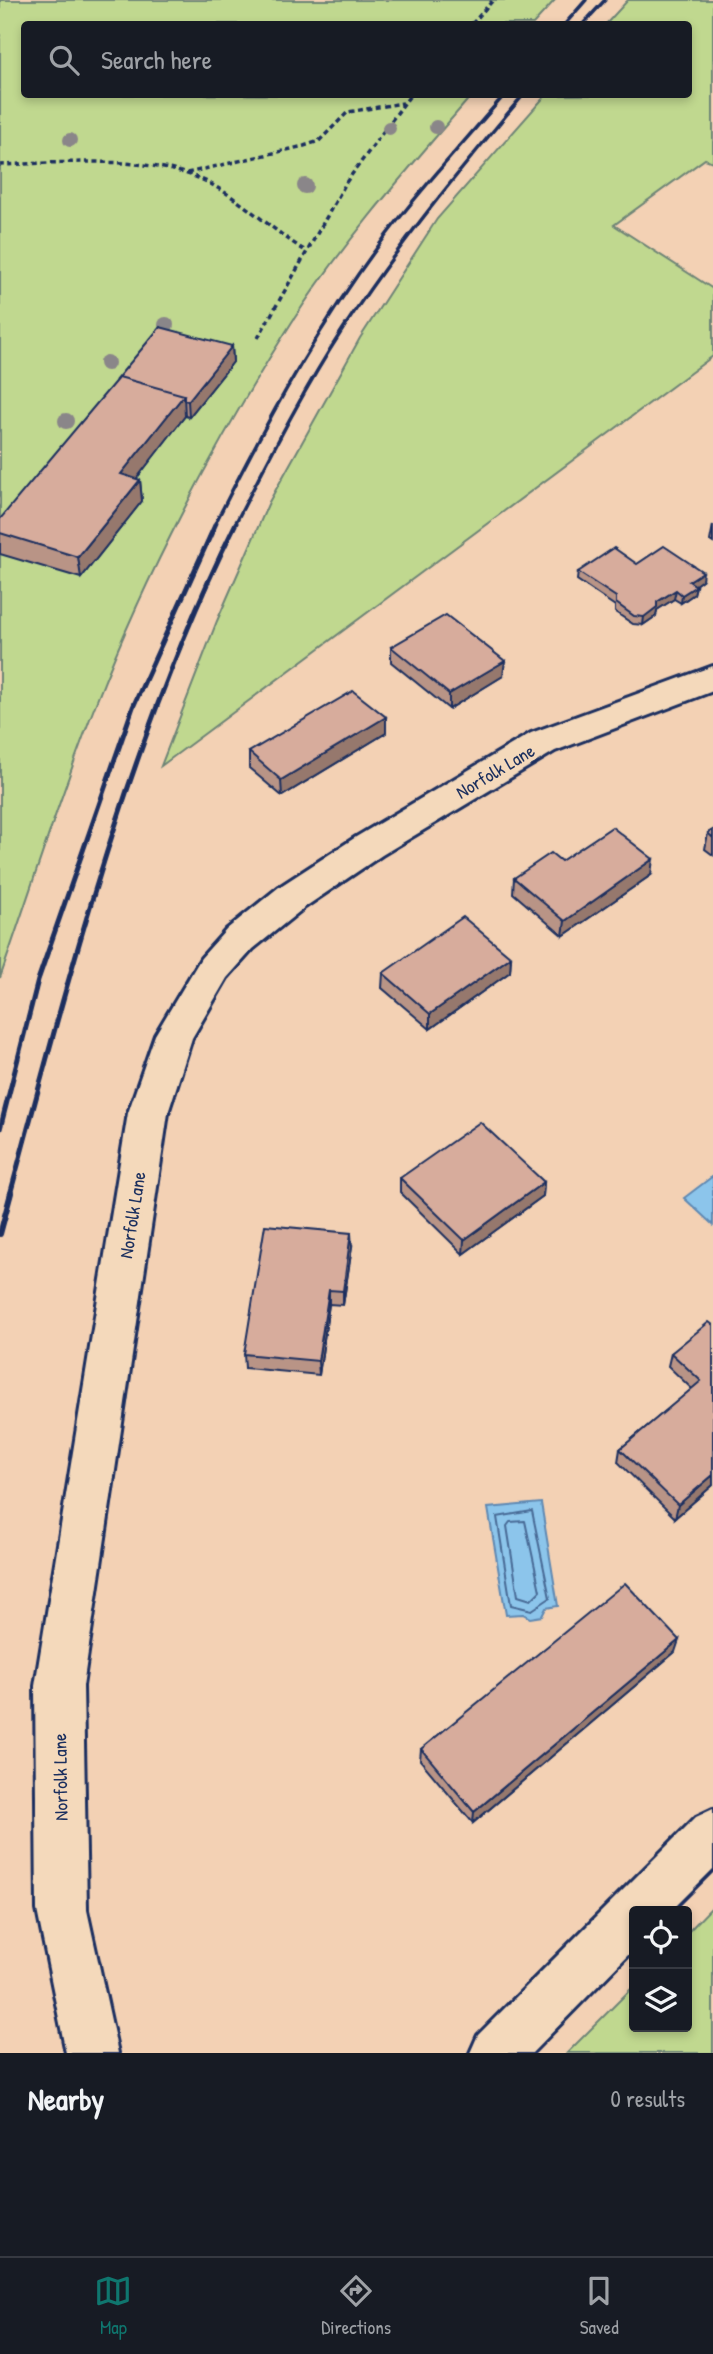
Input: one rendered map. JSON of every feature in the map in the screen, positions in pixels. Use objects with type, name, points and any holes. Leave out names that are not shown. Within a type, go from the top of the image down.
[{"type":"street","name":"Norfolk Lane","points":[[92,2053],[62,1910],[59,1686],[148,1113],[174,1035],[214,968],[240,939],[292,897],[369,846],[543,742],[713,678]]},
{"type":"street","points":[[641,1906],[713,1833]]},
{"type":"street","points":[[496,2053],[629,1918]]},
{"type":"path","points":[[475,21],[493,0]]},
{"type":"path","points":[[258,338],[304,250],[359,162],[408,98]]},
{"type":"path","points":[[186,173],[304,146],[319,141],[348,112],[404,103]]},
{"type":"path","points":[[0,165],[149,166],[186,173],[224,192],[283,238],[304,250]]},
{"type":"green space","points":[[0,0],[555,0],[536,21],[21,21],[21,98],[469,98],[378,206],[312,292],[264,367],[210,460],[137,606],[96,703],[0,978]]},
{"type":"green space","points":[[628,0],[713,0],[713,162],[705,159],[614,225],[713,289],[713,356],[161,766],[217,621],[269,502],[360,338],[437,219],[543,98],[692,98],[692,21],[609,21]]},
{"type":"green space","points":[[713,1906],[713,2053],[567,2053],[629,1991],[629,2032],[692,2032],[692,1928]]},
{"type":"water","points":[[713,1176],[713,1225],[684,1198]]},
{"type":"water","points":[[541,1503],[558,1606],[546,1608],[542,1616],[530,1618],[523,1614],[506,1615],[488,1508]]},
{"type":"building","points":[[160,327],[232,346],[188,401],[184,400],[184,395],[119,377],[115,381]]},
{"type":"building","points":[[119,377],[184,395],[121,474],[140,480],[78,557],[0,533],[0,519]]},
{"type":"building","points":[[664,546],[703,572],[689,581],[696,586],[682,595],[676,590],[657,602],[657,607],[644,617],[634,616],[616,603],[616,597],[578,572],[614,548],[637,564]]},
{"type":"building","points":[[446,615],[505,661],[449,694],[391,647]]},
{"type":"building","points":[[353,691],[386,717],[281,780],[249,752]]},
{"type":"building","points":[[612,827],[653,859],[565,921],[514,878],[551,853],[561,861]]},
{"type":"building","points":[[463,917],[511,957],[430,1014],[383,973]]},
{"type":"building","points":[[480,1122],[544,1182],[464,1240],[400,1178]]},
{"type":"building","points":[[265,1225],[351,1233],[343,1291],[329,1290],[318,1361],[244,1354]]},
{"type":"building","points":[[709,1322],[713,1325],[713,1475],[678,1505],[620,1449],[701,1381],[671,1353]]},
{"type":"building","points":[[625,1583],[679,1640],[474,1812],[421,1749]]},
{"type":"railway","points":[[568,21],[586,0]]},
{"type":"railway","points":[[586,21],[605,0]]},
{"type":"railway","points":[[215,524],[279,403],[351,285],[429,181],[502,98]]},
{"type":"railway","points":[[235,524],[300,401],[364,298],[430,209],[521,98]]},
{"type":"railway","points":[[0,1129],[38,980],[133,707],[216,523]]},
{"type":"railway","points":[[10,1195],[56,1024],[134,768],[199,603],[236,523]]},
{"type":"railway","points":[[0,1234],[11,1193]]}]
